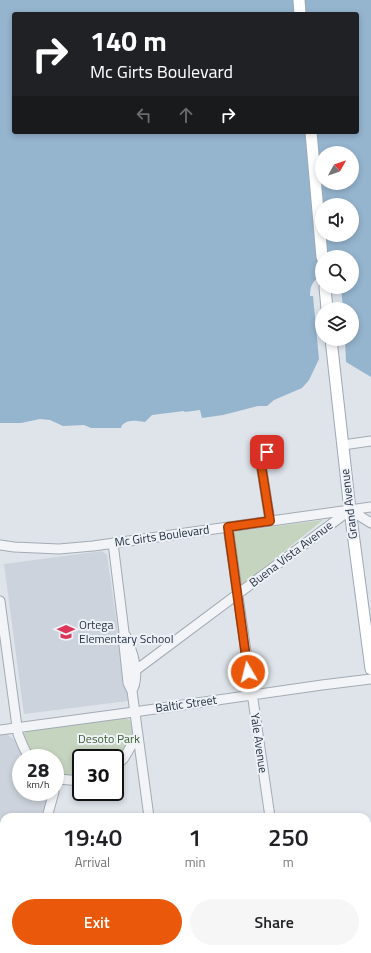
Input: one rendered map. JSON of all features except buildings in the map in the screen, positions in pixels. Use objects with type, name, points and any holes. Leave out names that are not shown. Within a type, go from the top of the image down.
[{"type":"main road","points":[[299,0],[300,12]]},
{"type":"main road","points":[[311,134],[321,250]]},
{"type":"main road","name":"Grand Avenue","points":[[332,346],[350,510],[371,669]]},
{"type":"street","points":[[343,445],[371,441]]},
{"type":"street","points":[[267,452],[261,464],[270,521]]},
{"type":"street","name":"Mc Girts Boulevard","points":[[0,545],[14,547],[59,548],[113,543],[371,508]]},
{"type":"street","points":[[350,510],[371,523]]},
{"type":"street","name":"Buena Vista Avenue","points":[[136,670],[350,510]]},
{"type":"street","name":"Yale Avenue","points":[[228,527],[269,813]]},
{"type":"street","points":[[113,543],[124,632],[128,683],[132,691],[148,813]]},
{"type":"street","points":[[0,601],[18,734],[24,749]]},
{"type":"street","points":[[124,632],[130,646],[136,670],[135,682],[132,691]]},
{"type":"street","name":"Baltic Street","points":[[0,730],[371,679]]},
{"type":"street","points":[[124,758],[138,734]]},
{"type":"street","points":[[48,813],[52,801]]},
{"type":"shaded area","name":"Ortega Elementary School","points":[[102,551],[107,555],[128,701],[24,714],[4,564]]},
{"type":"shaded area","points":[[5,733],[15,740],[20,749],[12,749],[12,801],[48,801],[45,813],[0,813],[0,734]]},
{"type":"green space","points":[[323,520],[240,587],[233,532]]},
{"type":"green space","name":"Desoto Park","points":[[125,718],[130,720],[132,726],[131,738],[124,751],[124,749],[72,749],[72,777],[64,776],[64,749],[28,749],[23,736],[25,732],[29,730]]},
{"type":"water","points":[[0,0],[371,0],[371,377],[346,362],[345,346],[359,346],[359,302],[342,302],[342,294],[359,294],[359,250],[315,250],[315,281],[311,288],[310,296],[313,296],[315,346],[318,346],[319,359],[309,380],[302,388],[274,400],[267,406],[258,406],[223,415],[202,418],[200,410],[152,415],[145,422],[130,421],[122,425],[121,428],[91,428],[84,425],[63,426],[50,420],[40,419],[21,423],[0,423]]},
{"type":"place","name":"Ortega Elementary School","points":[[66,632]]},
{"type":"route","points":[[248,672],[228,527],[270,521],[261,464],[267,452]]}]
